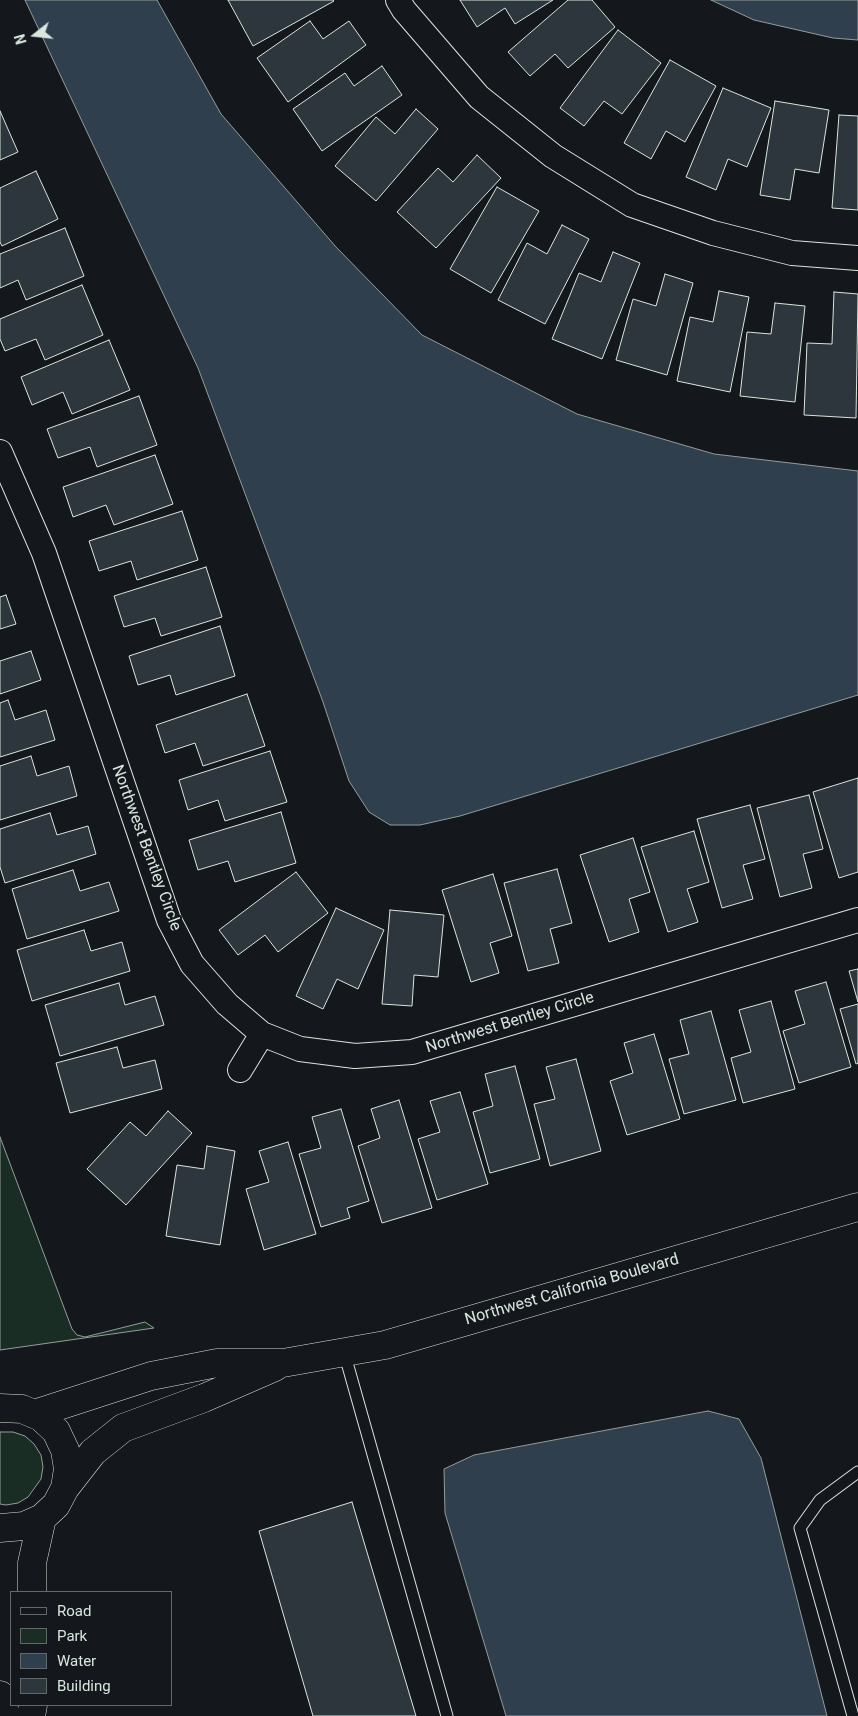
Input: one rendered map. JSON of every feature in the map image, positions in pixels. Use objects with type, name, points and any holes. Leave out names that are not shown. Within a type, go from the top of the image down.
[{"type":"street","points":[[398,0],[404,10],[479,97],[553,156],[632,205],[714,233],[792,253],[858,258]]},
{"type":"street","name":"Northwest Bentley Circle","points":[[0,452],[44,553],[169,920],[192,964],[226,1004],[262,1034],[300,1049],[355,1056],[412,1052],[858,920]]},
{"type":"street","points":[[240,1070],[262,1034]]},
{"type":"street","name":"Northwest California Boulevard","points":[[34,1414],[151,1376],[217,1363],[283,1363],[385,1345],[858,1207]]},
{"type":"street","name":"Northwest California Boulevard","points":[[42,1518],[56,1505],[65,1488],[92,1452],[123,1428],[204,1398],[283,1363]]},
{"type":"street","points":[[0,1408],[22,1409],[41,1417],[56,1431],[65,1450],[68,1469],[65,1488]]},
{"type":"street","points":[[0,1528],[24,1526],[42,1518]]},
{"type":"street","points":[[32,1591],[32,1563],[42,1518]]},
{"type":"street","points":[[0,1695],[6,1716]]},
{"type":"lane","points":[[344,1352],[447,1716]]},
{"type":"lane","points":[[853,1716],[800,1528],[820,1500],[858,1472]]},
{"type":"green space","points":[[0,1137],[72,1329],[77,1335],[85,1337],[145,1322],[154,1328],[0,1350]]},
{"type":"green space","points":[[0,1432],[13,1432],[25,1436],[34,1444],[41,1455],[43,1467],[41,1479],[28,1497],[18,1503],[6,1505],[0,1504]]},
{"type":"water","points":[[25,0],[157,0],[221,114],[336,247],[422,335],[577,414],[714,454],[858,471],[858,695],[460,816],[420,825],[390,825],[369,812],[349,781],[323,702],[198,368]]},
{"type":"water","points":[[711,0],[858,0],[858,40],[833,38],[754,20]]},
{"type":"water","points":[[708,1411],[739,1419],[761,1458],[827,1716],[506,1716],[445,1513],[444,1469],[474,1455]]},
{"type":"building","points":[[228,0],[333,0],[334,1],[253,46]]},
{"type":"building","points":[[460,0],[553,0],[515,24],[505,8],[477,27]]},
{"type":"building","points":[[568,0],[592,0],[615,27],[568,68],[555,54],[530,76],[508,52]]},
{"type":"building","points":[[310,21],[323,39],[349,21],[366,45],[288,102],[257,58]]},
{"type":"building","points":[[618,30],[661,63],[622,114],[604,101],[584,126],[560,108]]},
{"type":"building","points":[[670,60],[716,86],[685,142],[666,131],[651,159],[624,143]]},
{"type":"building","points":[[382,66],[402,95],[322,151],[293,109],[345,73],[354,86]]},
{"type":"building","points":[[723,88],[771,108],[747,167],[728,159],[716,190],[686,177]]},
{"type":"building","points":[[775,101],[829,110],[819,173],[795,169],[790,200],[760,195]]},
{"type":"building","points":[[416,109],[438,129],[376,201],[335,166],[376,117],[395,134]]},
{"type":"building","points":[[0,111],[18,152],[0,160]]},
{"type":"building","points":[[839,115],[858,116],[858,210],[832,208]]},
{"type":"building","points":[[477,155],[501,178],[436,248],[397,212],[438,168],[453,182]]},
{"type":"building","points":[[36,171],[58,219],[2,246],[0,242],[0,188]]},
{"type":"building","points":[[497,187],[539,211],[491,293],[450,269]]},
{"type":"building","points":[[562,225],[589,239],[545,324],[498,300],[527,243],[547,254]]},
{"type":"building","points":[[65,228],[84,276],[26,300],[18,280],[0,288],[0,254]]},
{"type":"building","points":[[613,252],[640,263],[602,359],[552,339],[579,273],[601,282]]},
{"type":"building","points":[[665,274],[693,283],[667,375],[616,360],[633,299],[656,306]]},
{"type":"building","points":[[82,285],[103,335],[45,360],[36,339],[5,351],[0,339],[0,319]]},
{"type":"building","points":[[719,291],[749,297],[730,392],[677,381],[690,317],[713,322]]},
{"type":"building","points":[[834,292],[858,294],[856,418],[804,415],[807,343],[832,344]]},
{"type":"building","points":[[775,303],[805,306],[795,402],[740,396],[747,332],[771,334]]},
{"type":"building","points":[[109,340],[130,390],[72,414],[63,392],[32,405],[21,377]]},
{"type":"building","points":[[139,396],[157,445],[97,467],[90,447],[58,458],[47,429]]},
{"type":"building","points":[[155,455],[173,504],[114,525],[106,505],[73,517],[63,487]]},
{"type":"building","points":[[182,511],[198,560],[137,580],[131,561],[99,571],[89,541]]},
{"type":"building","points":[[206,567],[222,617],[161,636],[155,618],[124,627],[114,596]]},
{"type":"building","points":[[6,595],[16,624],[0,629],[0,597]]},
{"type":"building","points":[[220,626],[235,676],[176,695],[170,675],[138,685],[129,656]]},
{"type":"building","points":[[31,651],[41,680],[0,694],[0,661]]},
{"type":"building","points":[[247,694],[265,746],[203,766],[195,743],[165,753],[156,725]]},
{"type":"building","points":[[8,700],[15,720],[46,710],[55,740],[0,757],[0,703]]},
{"type":"building","points":[[270,751],[287,802],[225,821],[218,800],[188,810],[179,780]]},
{"type":"building","points":[[31,756],[37,776],[69,766],[77,796],[0,820],[0,766]]},
{"type":"building","points":[[858,778],[858,872],[839,878],[813,792]]},
{"type":"building","points":[[809,795],[823,849],[803,854],[812,888],[780,897],[757,808]]},
{"type":"building","points":[[750,805],[765,859],[743,865],[753,899],[722,908],[697,819]]},
{"type":"building","points":[[281,812],[296,863],[235,882],[228,861],[198,870],[189,840]]},
{"type":"building","points":[[50,813],[57,835],[88,826],[96,854],[5,883],[0,867],[0,829]]},
{"type":"building","points":[[694,831],[709,882],[687,889],[698,922],[668,932],[641,847]]},
{"type":"building","points":[[633,838],[650,892],[629,899],[639,932],[609,942],[580,855]]},
{"type":"building","points":[[557,869],[572,923],[550,929],[559,963],[528,971],[504,883]]},
{"type":"building","points":[[73,870],[80,891],[109,882],[119,911],[27,939],[12,889]]},
{"type":"building","points":[[296,872],[328,913],[278,952],[265,935],[238,955],[219,930]]},
{"type":"building","points":[[493,874],[512,936],[490,943],[499,973],[471,982],[442,890]]},
{"type":"building","points":[[336,908],[384,930],[358,989],[337,979],[323,1009],[296,996]]},
{"type":"building","points":[[390,910],[444,915],[438,977],[414,975],[412,1006],[382,1004]]},
{"type":"building","points":[[84,930],[91,951],[122,942],[130,971],[32,1001],[17,950]]},
{"type":"building","points":[[858,969],[858,1002],[849,971]]},
{"type":"building","points":[[826,982],[851,1067],[799,1083],[783,1031],[805,1024],[795,991]]},
{"type":"building","points":[[119,983],[125,1005],[155,996],[164,1025],[60,1056],[45,1005]]},
{"type":"building","points":[[771,1001],[795,1089],[743,1103],[731,1058],[751,1052],[739,1010]]},
{"type":"building","points":[[858,1004],[858,1063],[856,1064],[840,1009]]},
{"type":"building","points":[[711,1011],[736,1100],[684,1114],[669,1059],[689,1054],[680,1020]]},
{"type":"building","points":[[654,1034],[680,1119],[627,1135],[610,1081],[633,1073],[624,1043]]},
{"type":"building","points":[[117,1047],[123,1068],[155,1060],[162,1089],[70,1113],[56,1063]]},
{"type":"building","points":[[576,1059],[601,1151],[550,1166],[534,1104],[555,1099],[546,1067]]},
{"type":"building","points":[[515,1066],[540,1159],[490,1173],[473,1112],[493,1106],[485,1074]]},
{"type":"building","points":[[460,1092],[488,1184],[437,1200],[418,1139],[440,1132],[430,1101]]},
{"type":"building","points":[[399,1100],[432,1208],[382,1223],[358,1146],[380,1138],[371,1109]]},
{"type":"building","points":[[341,1109],[369,1201],[347,1208],[350,1218],[321,1227],[299,1154],[321,1148],[312,1117]]},
{"type":"building","points":[[168,1111],[192,1133],[126,1205],[87,1169],[130,1122],[146,1136]]},
{"type":"building","points":[[288,1142],[316,1234],[264,1250],[246,1189],[269,1182],[259,1151]]},
{"type":"building","points":[[207,1146],[235,1151],[220,1245],[166,1236],[177,1165],[204,1169]]},
{"type":"building","points":[[352,1502],[416,1716],[313,1716],[259,1531]]}]
